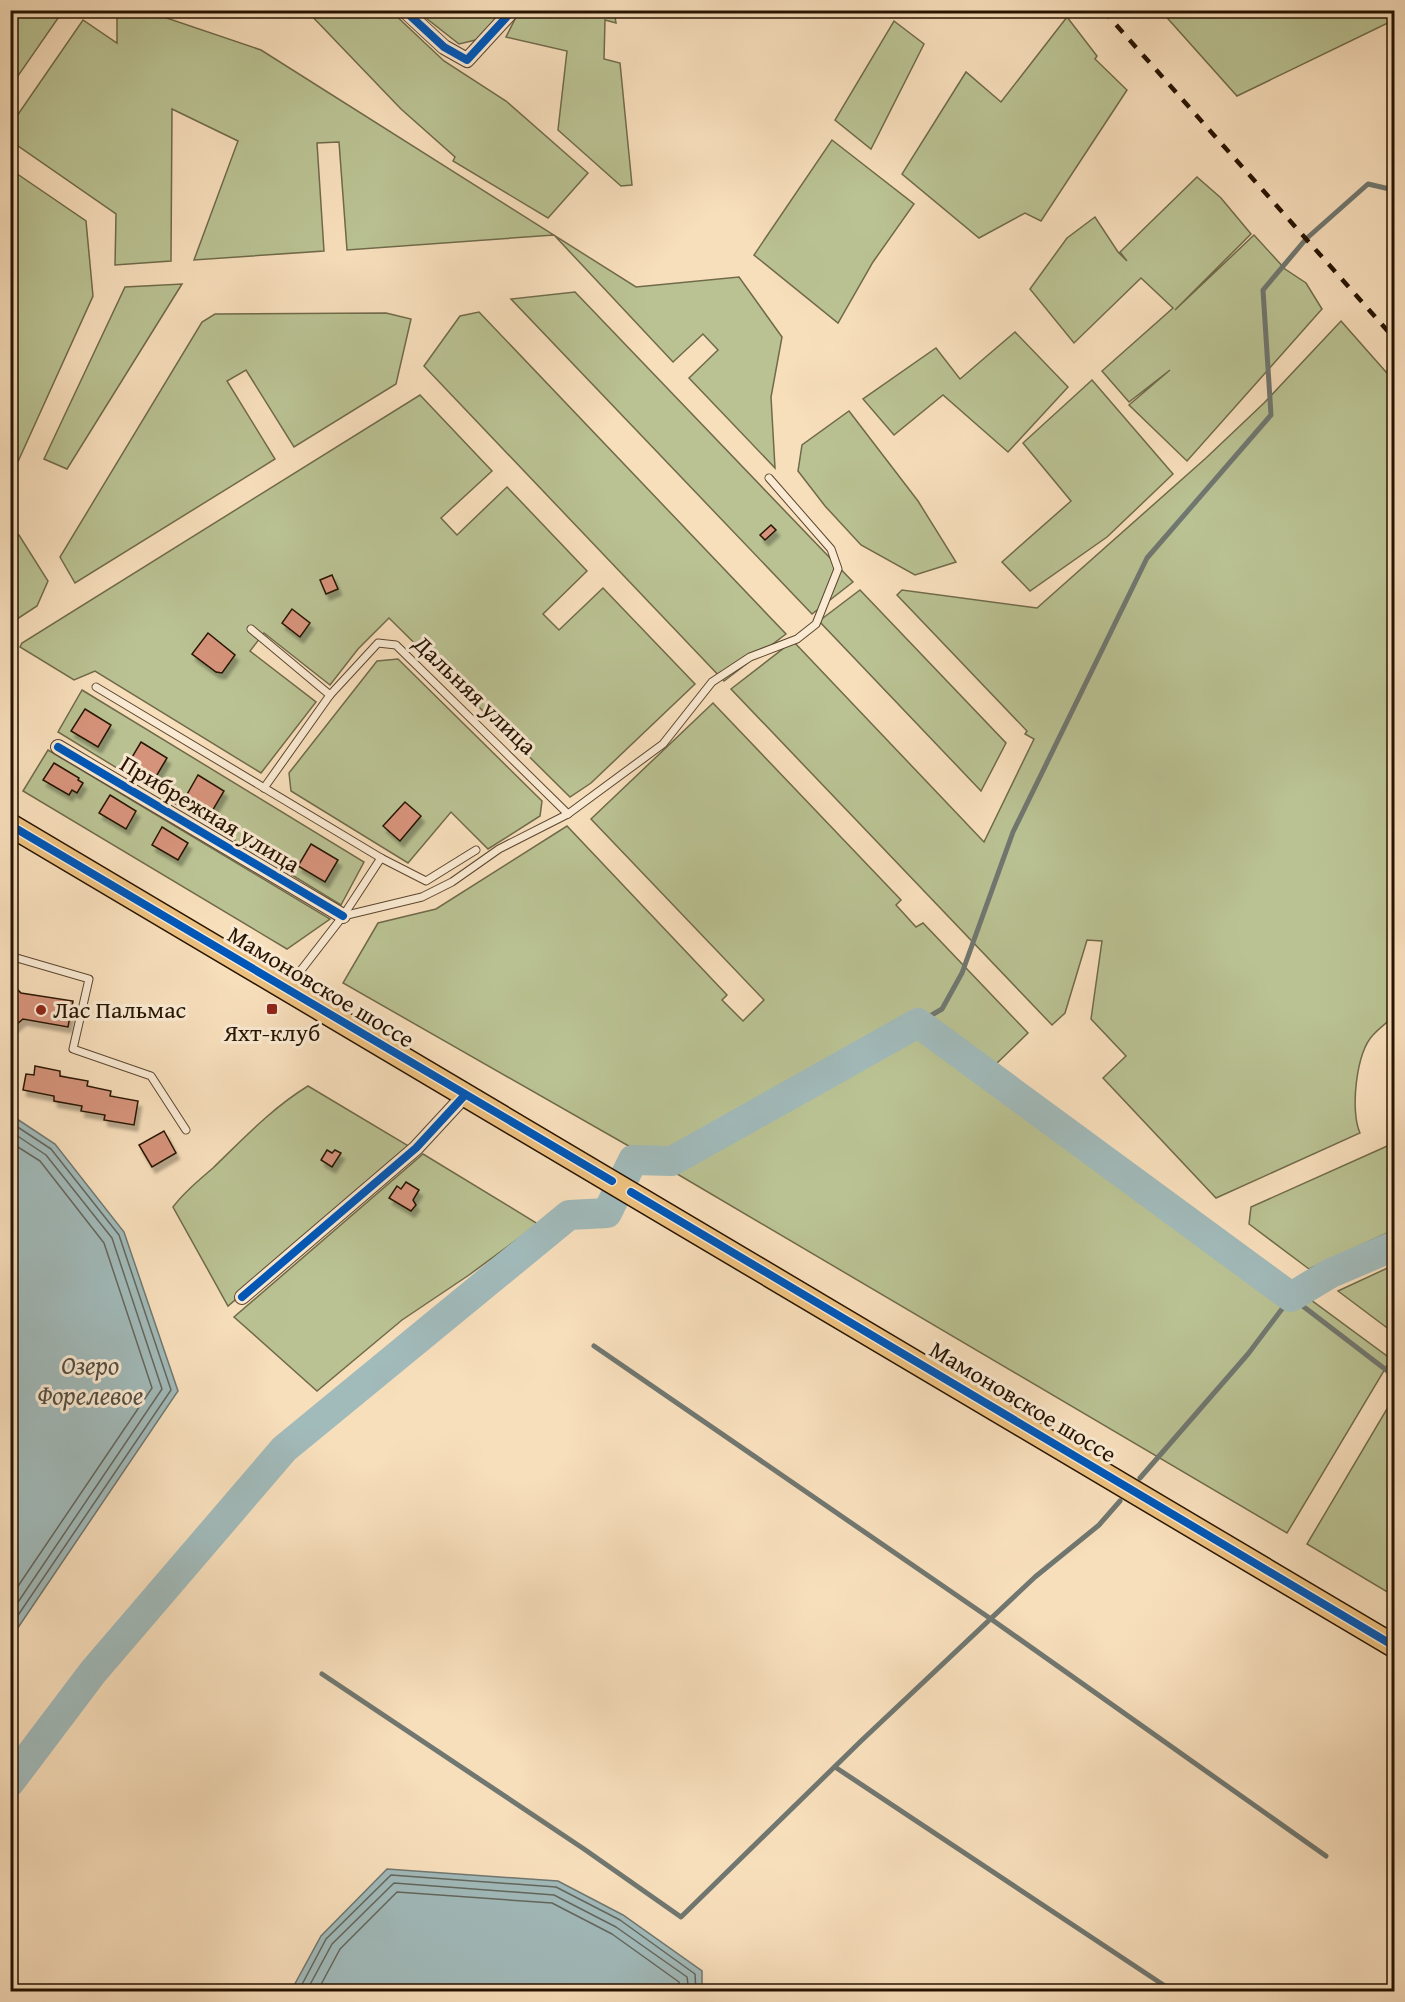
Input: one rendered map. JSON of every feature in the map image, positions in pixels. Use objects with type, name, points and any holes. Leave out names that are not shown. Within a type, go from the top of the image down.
[{"type":"main road","name":"Мамоновское шоссе","points":[[10,825],[1395,1646]]},
{"type":"street","points":[[404,10],[444,47],[467,60],[511,10]]},
{"type":"street","name":"Прибрежная улица","points":[[58,747],[343,916]]},
{"type":"street","points":[[242,1297],[416,1148],[465,1095]]},
{"type":"lane","points":[[343,916],[422,897],[452,882],[499,849],[568,814],[663,744],[712,682],[750,657],[797,639],[816,624],[838,569],[831,549],[769,478]]},
{"type":"lane","points":[[251,629],[330,696]]},
{"type":"lane","name":"Дальняя улица","points":[[264,788],[330,696],[378,643],[396,645],[568,814]]},
{"type":"lane","points":[[96,687],[381,858],[426,881],[477,850]]},
{"type":"lane","points":[[286,989],[343,916],[381,858]]},
{"type":"lane","points":[[10,957],[89,979],[73,1049],[152,1076],[186,1130]]},
{"type":"green space","points":[[1394,10],[1394,20],[1237,96],[1161,11]]},
{"type":"green space","points":[[10,11],[63,11],[11,86]]},
{"type":"green space","points":[[117,11],[146,11],[261,50],[554,235],[347,250],[339,142],[317,143],[324,251],[194,260],[238,141],[172,109],[171,261],[115,265],[116,214],[11,141],[10,126],[83,20],[117,43]]},
{"type":"green space","points":[[307,11],[391,11],[444,61],[506,101],[588,173],[548,218],[453,161],[455,157],[401,109]]},
{"type":"green space","points":[[417,11],[501,11],[488,37],[459,44]]},
{"type":"green space","points":[[519,11],[614,11],[616,23],[605,20],[604,59],[620,63],[632,185],[621,186],[558,130],[567,51],[506,37]]},
{"type":"green space","points":[[1067,17],[1097,56],[1095,59],[1127,90],[1041,221],[1025,213],[979,238],[902,174],[966,72],[1001,102]]},
{"type":"green space","points":[[894,21],[924,44],[871,149],[835,120]]},
{"type":"green space","points":[[832,140],[914,204],[873,262],[838,323],[754,255]]},
{"type":"green space","points":[[10,169],[86,221],[93,296],[11,477]]},
{"type":"green space","points":[[1197,177],[1221,198],[1251,234],[1175,310],[1254,235],[1285,269],[1306,283],[1322,309],[1187,461],[1129,405],[1170,370],[1129,402],[1102,371],[1173,308],[1141,278],[1074,343],[1030,289],[1067,238],[1095,217],[1118,252],[1127,261],[1120,252]]},
{"type":"green space","points":[[554,235],[636,287],[739,277],[782,337],[771,397],[775,468],[689,378],[718,350],[703,334],[673,362]]},
{"type":"green space","points":[[182,284],[67,469],[44,459],[125,287]]},
{"type":"green space","points":[[575,292],[853,582],[812,614],[511,299]]},
{"type":"green space","points":[[479,312],[786,634],[724,681],[424,366],[460,316]]},
{"type":"green space","points":[[386,313],[411,319],[396,384],[294,447],[246,370],[227,381],[275,459],[75,583],[60,557],[202,322],[215,314]]},
{"type":"green space","points":[[1341,321],[1394,381],[1394,1016],[1373,1035],[1362,1055],[1355,1097],[1355,1111],[1360,1133],[1216,1198],[1103,1078],[1126,1056],[1091,1019],[1102,941],[1087,940],[1065,1013],[1052,1025],[731,689],[793,641],[984,842],[1034,739],[1025,734],[1027,731],[897,595],[902,590],[1037,608],[1206,458],[1264,403]]},
{"type":"green space","points":[[1015,332],[1068,387],[1008,452],[943,395],[894,435],[863,399],[936,348],[960,379]]},
{"type":"green space","points":[[1092,380],[1173,474],[1107,537],[1030,591],[1002,562],[1071,501],[1023,443]]},
{"type":"green space","points":[[420,395],[492,471],[441,518],[457,535],[507,487],[587,571],[543,614],[559,630],[603,588],[695,684],[591,783],[570,797],[389,618],[358,649],[330,685],[264,633],[250,651],[316,702],[261,773],[95,671],[74,680],[20,647],[22,643]]},
{"type":"green space","points":[[849,411],[918,501],[956,562],[915,575],[861,545],[825,506],[798,471],[802,445]]},
{"type":"green space","points":[[11,531],[19,535],[48,581],[37,606],[11,623]]},
{"type":"green space","points":[[860,590],[1006,743],[981,791],[819,621]]},
{"type":"green space","points":[[398,659],[542,801],[540,816],[488,849],[451,812],[408,863],[291,791],[289,773],[377,661]]},
{"type":"green space","points":[[82,690],[364,862],[341,905],[58,732]]},
{"type":"green space","points":[[713,703],[901,900],[896,905],[916,927],[923,923],[1028,1033],[994,1066],[1391,1359],[1287,1533],[662,1165],[343,983],[378,923],[436,909],[567,826],[727,995],[722,1000],[743,1021],[764,1000],[591,819]]},
{"type":"green space","points":[[48,750],[330,919],[287,949],[23,791]]},
{"type":"green space","points":[[308,1086],[412,1148],[228,1306],[173,1207],[258,1124]]},
{"type":"green space","points":[[1394,1143],[1394,1230],[1309,1269],[1249,1224],[1251,1207]]},
{"type":"green space","points":[[423,1154],[538,1224],[469,1275],[402,1320],[317,1391],[234,1317]]},
{"type":"green space","points":[[1394,1265],[1394,1333],[1338,1291]]},
{"type":"green space","points":[[1394,1397],[1394,1596],[1307,1544]]},
{"type":"water","name":"Озеро Форелевое","points":[[11,1115],[55,1144],[124,1232],[178,1391],[11,1638]]},
{"type":"water","points":[[387,1869],[558,1881],[623,1915],[702,1971],[702,1991],[291,1991],[321,1936]]},
{"type":"building","points":[[771,525],[776,530],[765,540],[760,535]]},
{"type":"building","points":[[332,575],[338,589],[326,594],[320,580]]},
{"type":"building","points":[[292,609],[310,623],[300,637],[282,623]]},
{"type":"building","points":[[208,633],[235,655],[222,673],[216,672],[192,654]]},
{"type":"building","points":[[85,709],[111,725],[98,747],[71,731]]},
{"type":"building","points":[[141,742],[167,758],[154,780],[128,764]]},
{"type":"building","points":[[54,763],[79,778],[78,780],[83,783],[77,793],[72,790],[69,795],[43,780]]},
{"type":"building","points":[[198,775],[224,791],[211,813],[185,798]]},
{"type":"building","points":[[110,795],[136,811],[126,829],[99,813]]},
{"type":"building","points":[[405,802],[421,816],[400,841],[383,826]]},
{"type":"building","points":[[162,827],[188,843],[178,860],[152,845]]},
{"type":"building","points":[[311,844],[338,860],[325,882],[298,866]]},
{"type":"building","name":"Лас Пальмас","points":[[10,982],[21,993],[73,1001],[68,1027],[23,1019],[10,1030]]},
{"type":"building","points":[[35,1066],[60,1071],[60,1076],[88,1081],[87,1086],[111,1091],[110,1096],[138,1101],[134,1125],[104,1120],[105,1115],[81,1111],[82,1106],[54,1101],[54,1096],[23,1090],[26,1074],[34,1075]]},
{"type":"building","points":[[164,1131],[176,1153],[152,1167],[139,1145]]},
{"type":"building","points":[[327,1150],[332,1153],[335,1150],[341,1153],[332,1167],[321,1160]]},
{"type":"building","points":[[406,1182],[419,1190],[413,1200],[416,1205],[411,1211],[389,1198],[397,1186],[401,1189]]},
{"type":"waterway","points":[[918,1023],[942,1009],[962,973],[1013,832],[1147,558],[1271,415],[1263,290],[1306,239],[1368,184],[1394,190]]},
{"type":"waterway","points":[[10,1782],[93,1672],[284,1449],[569,1215],[607,1213],[633,1160],[672,1161],[918,1023],[1291,1297],[1331,1273],[1394,1246]]},
{"type":"waterway","points":[[1140,1478],[1248,1354],[1291,1297],[1394,1376]]},
{"type":"waterway","points":[[594,1346],[991,1619],[1326,1856]]},
{"type":"waterway","points":[[322,1674],[584,1849],[681,1917],[861,1741],[1035,1577],[1099,1525],[1120,1501]]},
{"type":"waterway","points":[[835,1767],[1174,1992]]},
{"type":"railway","points":[[1103,10],[1394,338]]},
{"type":"cycle path","points":[[404,10],[444,47],[467,60],[513,10]]},
{"type":"cycle path","points":[[58,747],[343,916]]},
{"type":"cycle path","points":[[10,825],[612,1181]]},
{"type":"cycle path","points":[[242,1297],[416,1148],[465,1095]]},
{"type":"cycle path","points":[[631,1192],[1394,1646]]},
{"type":"place","name":"Яхт-клуб","points":[[272,1009]]},
{"type":"place","name":"Лас Пальмас","points":[[41,1010]]}]
